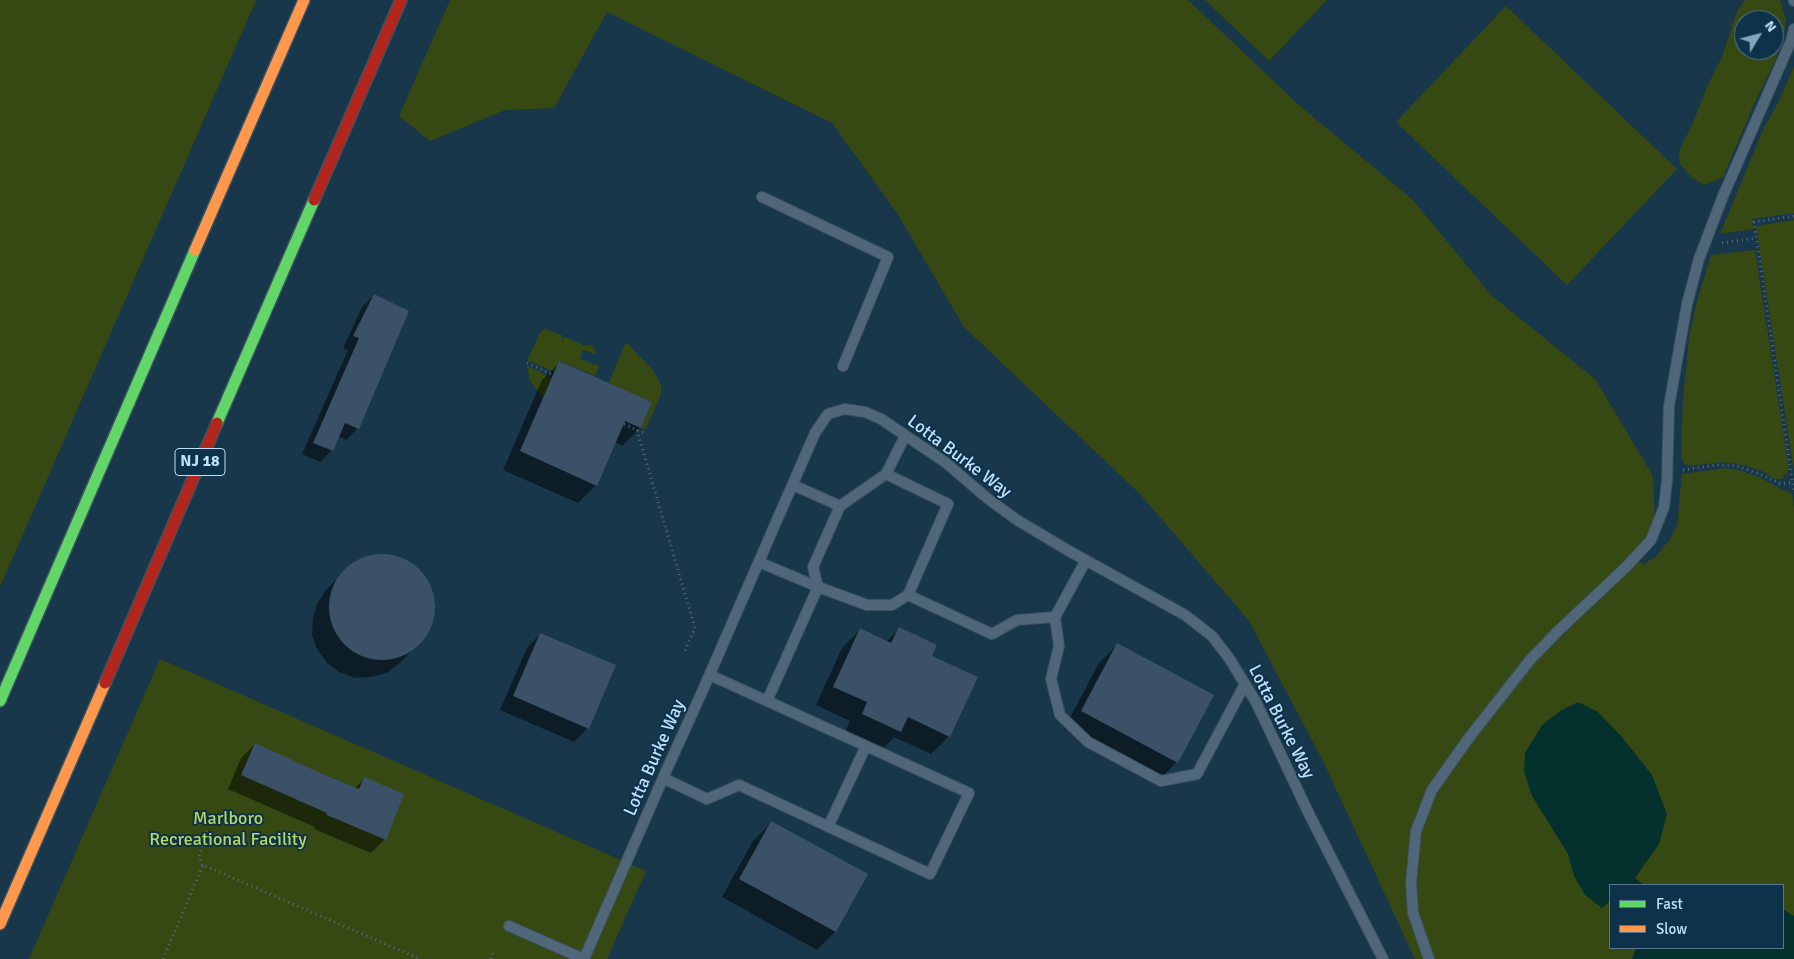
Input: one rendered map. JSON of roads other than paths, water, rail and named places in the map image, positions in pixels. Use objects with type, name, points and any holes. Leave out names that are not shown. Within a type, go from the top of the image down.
[{"type":"highway","points":[[0,701],[304,0]]},
{"type":"highway","name":"NJ 18","points":[[0,924],[401,0]]},
{"type":"lane","points":[[1429,959],[1413,913],[1412,882],[1416,831],[1432,790],[1468,739],[1530,660],[1626,567],[1651,540],[1664,507],[1668,472],[1669,406],[1687,304],[1704,246],[1723,196],[1791,41],[1794,29]]},
{"type":"lane","points":[[762,197],[888,257],[843,366]]},
{"type":"lane","name":"Lotta Burke Way","points":[[584,959],[815,433],[828,414],[845,409],[865,412],[881,419],[945,462],[987,498],[1017,520],[1186,615],[1205,629],[1229,658],[1256,702],[1310,816],[1383,959]]},
{"type":"lane","points":[[767,701],[818,587],[813,567],[840,506],[886,474],[905,436]]},
{"type":"lane","points":[[759,562],[867,605],[892,605],[908,595],[948,504],[886,474]]},
{"type":"lane","points":[[793,485],[840,506]]},
{"type":"lane","points":[[1086,560],[1055,617],[1059,646],[1051,679],[1060,715],[1088,742],[1162,781],[1197,774],[1245,684]]},
{"type":"lane","points":[[908,595],[992,634],[1017,620],[1055,617]]},
{"type":"lane","points":[[663,778],[707,799],[739,785],[930,874],[969,793],[710,675]]},
{"type":"lane","points":[[828,827],[866,746]]},
{"type":"lane","points":[[509,926],[584,959]]},
{"type":"park label","name":"Marlboro Recreational Facility","points":[[228,830]]}]
